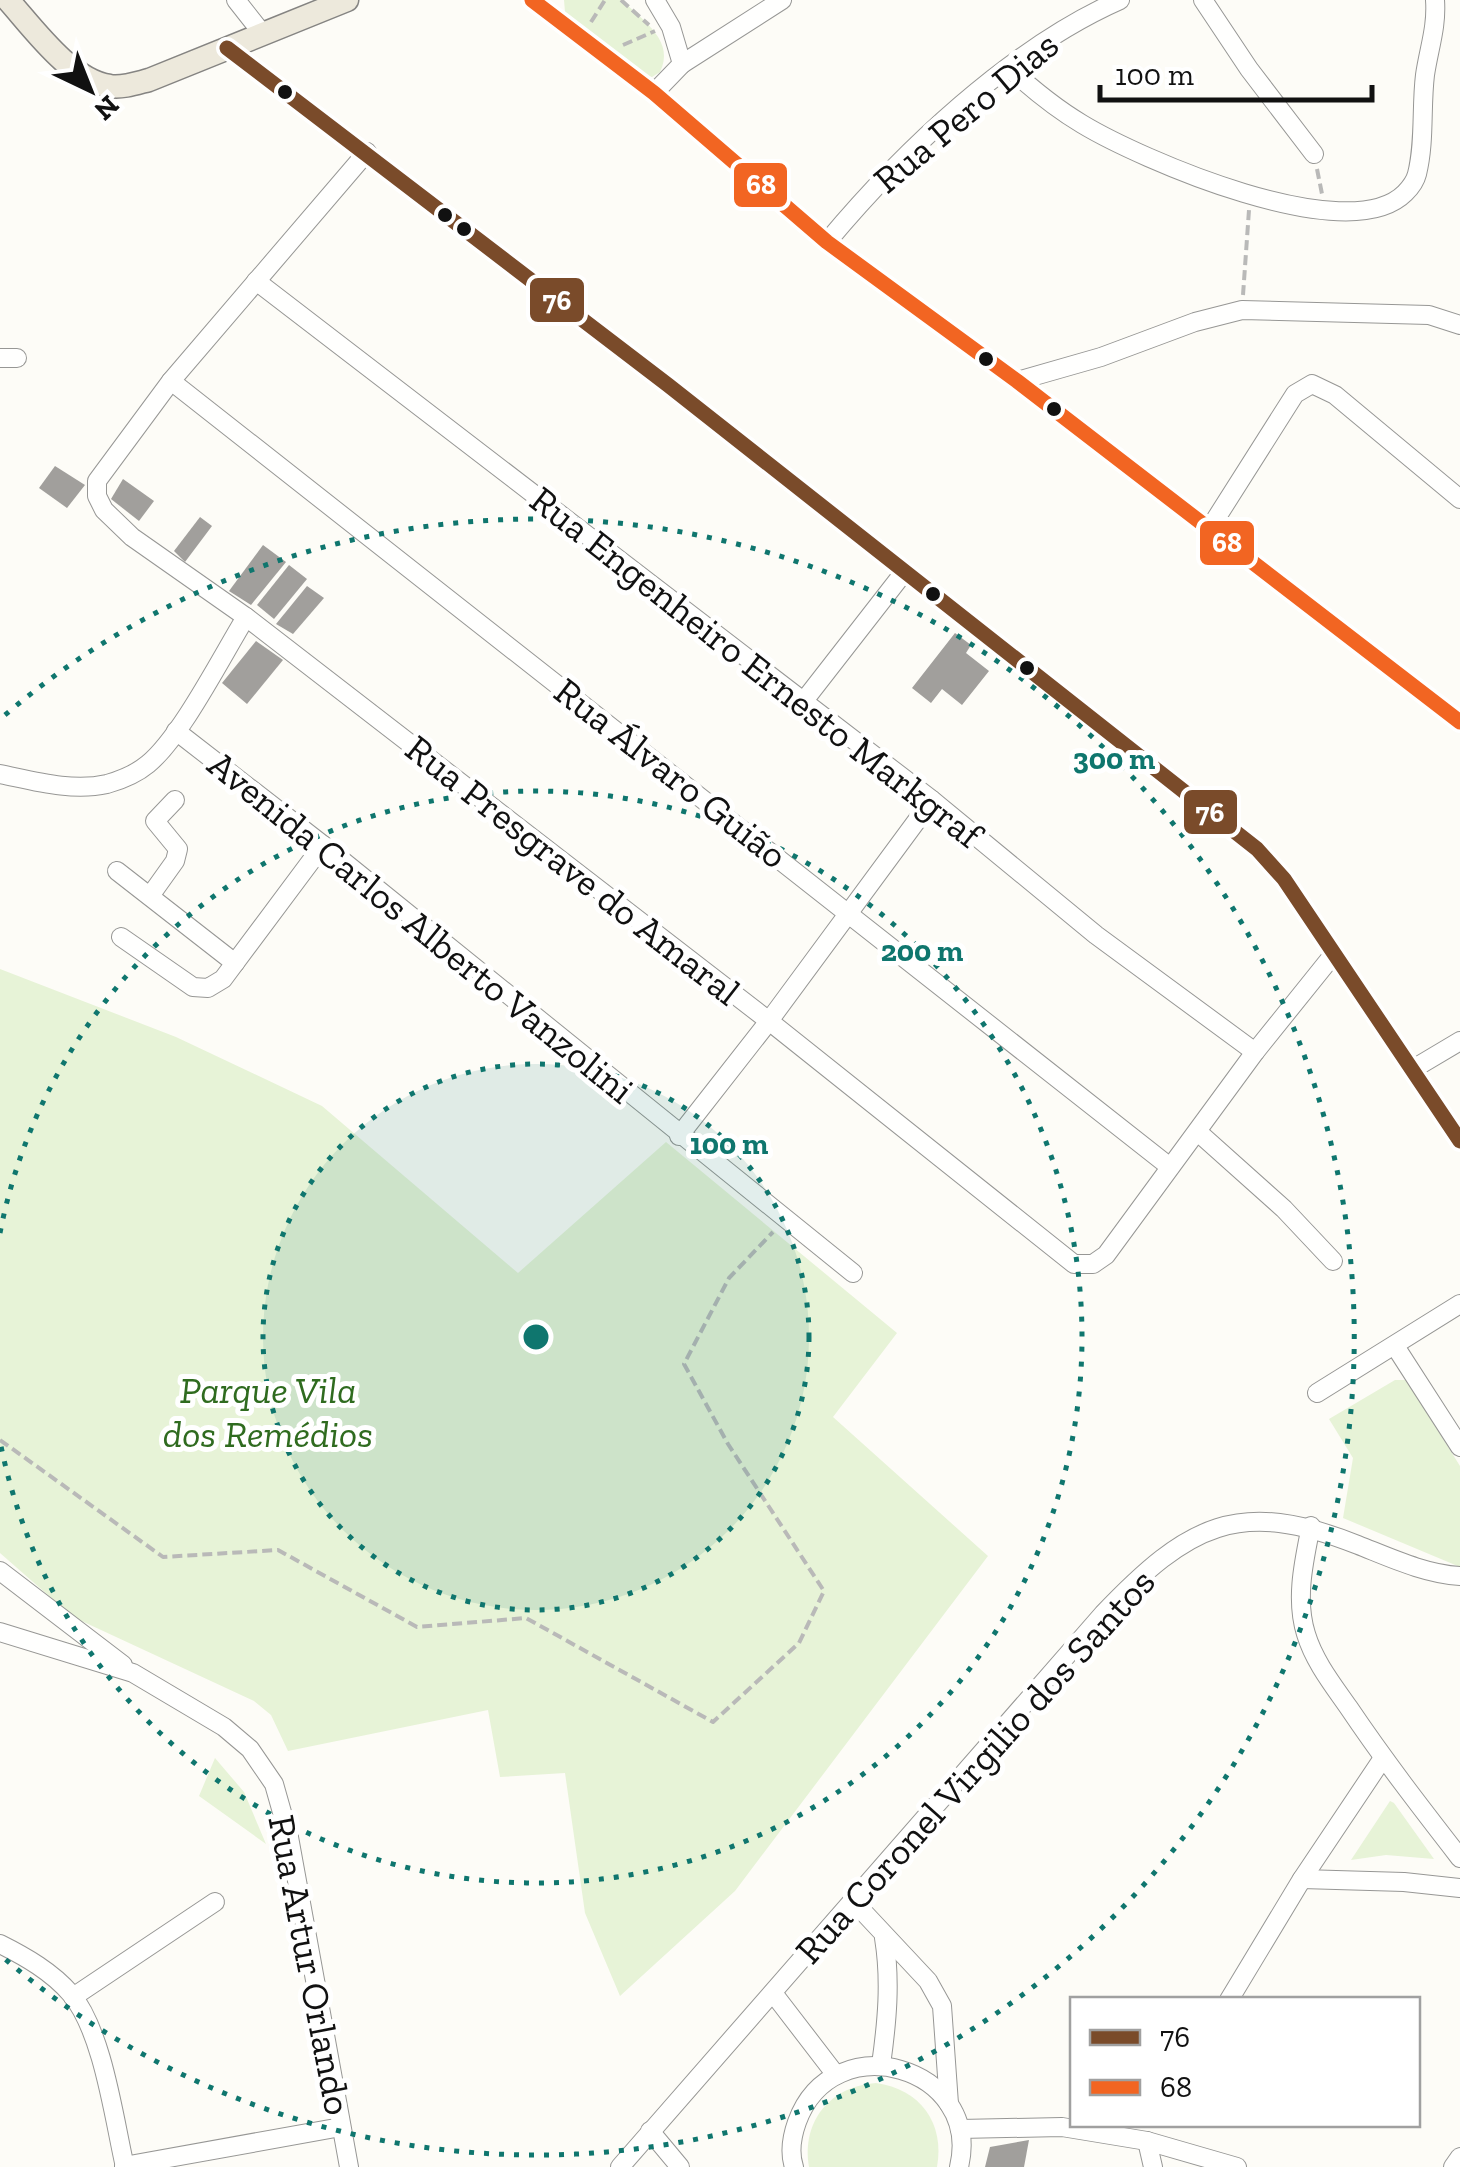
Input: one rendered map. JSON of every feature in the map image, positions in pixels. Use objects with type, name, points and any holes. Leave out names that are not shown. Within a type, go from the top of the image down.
[{"type":"main road","points":[[8,0],[57,55],[99,84],[115,87],[150,80],[347,0]]},
{"type":"street","points":[[236,0],[262,34]]},
{"type":"street","points":[[654,0],[672,27],[682,64]]},
{"type":"street","points":[[654,92],[682,64],[782,0]]},
{"type":"street","name":"Rua Pero Dias","points":[[827,242],[878,180],[933,129],[1044,41],[1120,0]]},
{"type":"street","points":[[1203,0],[1314,154]]},
{"type":"street","points":[[1009,68],[1044,99],[1086,126],[1250,196],[1326,211],[1371,209],[1396,200],[1416,180],[1425,74],[1436,26],[1435,0]]},
{"type":"street","points":[[536,1],[654,92],[827,242],[1017,381],[1460,722]]},
{"type":"street","points":[[226,48],[368,152],[1257,849],[1284,879],[1460,1141]]},
{"type":"street","name":"Rua Presgrave do Amaral","points":[[368,152],[170,382],[97,481],[97,496],[112,521],[246,617],[1074,1264],[1093,1264],[1106,1255],[1255,1052],[1332,955]]},
{"type":"street","name":"Rua Engenheiro Ernesto Markgraf","points":[[256,281],[932,800],[1096,935],[1255,1052]]},
{"type":"street","points":[[1017,381],[1242,310],[1430,315],[1460,325]]},
{"type":"street","name":"Rua Álvaro Guião","points":[[170,382],[1170,1167]]},
{"type":"street","points":[[1210,528],[1296,394],[1312,384],[1335,395],[1460,499]]},
{"type":"street","points":[[803,702],[905,572]]},
{"type":"street","points":[[0,774],[50,785],[102,785],[126,778],[150,763],[176,731],[246,617]]},
{"type":"street","name":"Avenida Carlos Alberto Vanzolini","points":[[176,731],[853,1273]]},
{"type":"street","points":[[150,896],[175,861],[178,849],[155,822],[175,800]]},
{"type":"street","points":[[679,1136],[932,800]]},
{"type":"street","points":[[121,937],[194,987],[208,988],[223,979],[323,845]]},
{"type":"street","points":[[117,871],[235,963]]},
{"type":"street","points":[[1413,1069],[1460,1042]]},
{"type":"street","points":[[1199,1133],[1284,1209],[1333,1261]]},
{"type":"street","points":[[1318,1393],[1460,1304]]},
{"type":"street","points":[[1395,1346],[1460,1447]]},
{"type":"street","name":"Rua Coronel Virgilio dos Santos","points":[[620,2167],[1103,1614],[1146,1570],[1187,1540],[1222,1526],[1265,1520],[1312,1526],[1409,1565],[1460,1576]]},
{"type":"street","points":[[1312,1526],[1302,1568],[1301,1604],[1306,1634],[1322,1668],[1383,1758],[1460,1858]]},
{"type":"street","points":[[0,1571],[133,1672]]},
{"type":"street","name":"Rua Artur Orlando","points":[[0,1632],[133,1672],[224,1726],[250,1749],[274,1784],[289,1837],[350,2167]]},
{"type":"street","points":[[1231,1997],[1302,1879],[1383,1758]]},
{"type":"street","points":[[1302,1879],[1460,1888]]},
{"type":"street","points":[[73,1996],[214,1902]]},
{"type":"street","points":[[854,1902],[928,1981],[942,2006],[949,2104]]},
{"type":"street","points":[[881,2065],[888,2016],[889,1966],[884,1938]]},
{"type":"street","points":[[0,1944],[29,1959],[73,1996],[107,2079],[124,2166],[341,2127]]},
{"type":"street","points":[[773,1994],[836,2076]]},
{"type":"street","points":[[788,2164],[792,2134],[801,2111],[816,2090],[850,2069],[881,2065],[908,2070],[931,2084],[949,2104],[960,2129],[960,2167]]},
{"type":"street","points":[[960,2129],[1062,2127],[1152,2133],[1237,2167]]},
{"type":"street","points":[[650,2131],[680,2167]]},
{"type":"street","points":[[1152,2133],[1153,2167]]},
{"type":"street","points":[[1453,2167],[1460,2157]]},
{"type":"path","points":[[586,30],[605,0]]},
{"type":"path","points":[[621,0],[662,42]]},
{"type":"path","points":[[618,48],[655,31]]},
{"type":"path","points":[[1314,154],[1326,211]]},
{"type":"path","points":[[1242,310],[1250,196]]},
{"type":"path","points":[[0,1440],[163,1556],[278,1550],[417,1628],[526,1618],[713,1722],[800,1643],[824,1590],[728,1444],[684,1364],[729,1278],[784,1219]]},
{"type":"green space","points":[[564,0],[621,0],[649,25],[661,42],[664,61],[660,72],[652,77],[643,75],[565,12]]},
{"type":"green space","name":"Parque Vila dos Remédios","points":[[0,969],[176,1037],[322,1106],[518,1273],[666,1142],[897,1333],[833,1417],[988,1556],[735,1891],[620,1996],[585,1913],[565,1773],[500,1777],[488,1710],[288,1751],[271,1715],[254,1701],[73,1617],[0,1553]]},
{"type":"green space","points":[[1395,1380],[1406,1380],[1460,1466],[1460,1567],[1343,1518],[1353,1458],[1329,1419]]},
{"type":"green space","points":[[215,1758],[244,1792],[266,1844],[199,1796]]},
{"type":"green space","points":[[1390,1801],[1434,1859],[1386,1855],[1351,1860]]},
{"type":"green space","points":[[876,2083],[905,2092],[926,2111],[937,2136],[937,2167],[809,2167],[810,2135],[822,2109],[845,2091]]},
{"type":"building","points":[[55,466],[85,485],[67,508],[39,488]]},
{"type":"building","points":[[123,479],[154,501],[139,521],[111,499]]},
{"type":"building","points":[[200,517],[212,526],[185,562],[174,551]]},
{"type":"building","points":[[263,545],[286,562],[251,605],[229,591]]},
{"type":"building","points":[[289,565],[307,579],[274,619],[257,605]]},
{"type":"building","points":[[307,586],[324,598],[293,634],[276,624]]},
{"type":"building","points":[[955,633],[971,645],[966,653],[989,671],[962,705],[942,689],[931,703],[912,688]]},
{"type":"building","points":[[256,641],[283,660],[247,704],[222,683]]},
{"type":"building","points":[[1029,2140],[1024,2167],[985,2167],[990,2147]]},
{"type":"transit line","name":"68","points":[[532,0],[654,93],[827,242],[1017,381],[1460,722]]},
{"type":"transit line","name":"76","points":[[227,48],[668,385],[1257,849],[1284,879],[1460,1141]]}]
